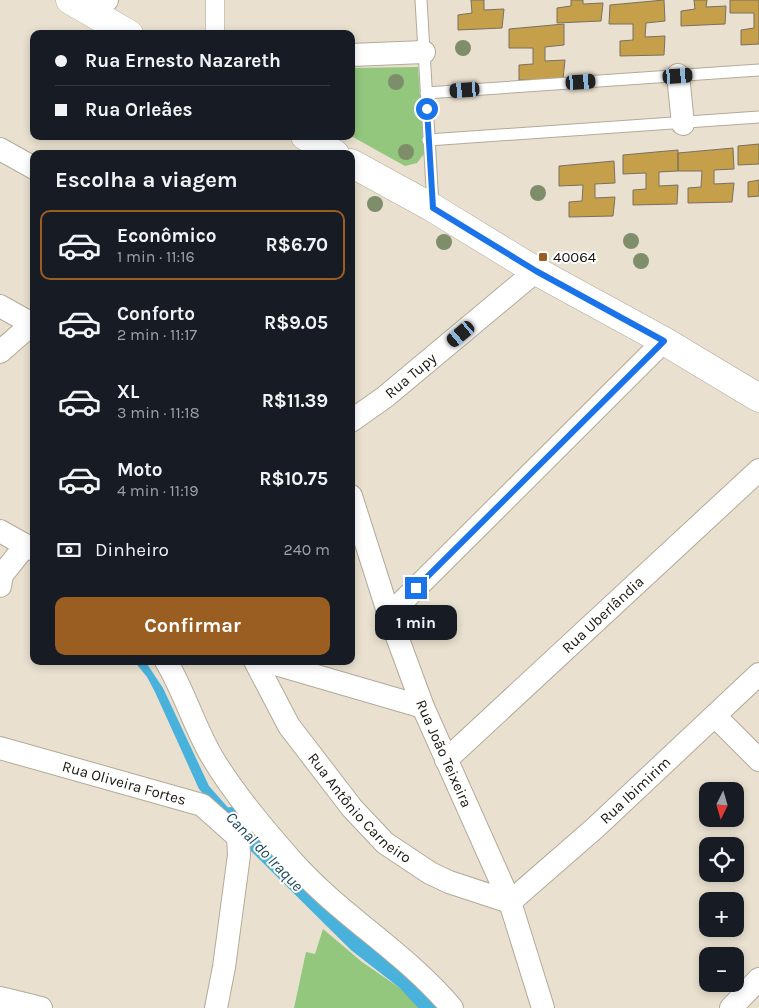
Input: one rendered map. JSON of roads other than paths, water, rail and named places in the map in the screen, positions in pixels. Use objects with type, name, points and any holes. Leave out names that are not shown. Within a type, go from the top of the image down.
[{"type":"main road","points":[[88,3],[124,30]]},
{"type":"main road","points":[[311,140],[328,150]]},
{"type":"main road","points":[[355,165],[433,208],[536,271],[664,341],[759,398]]},
{"type":"street","points":[[215,0],[215,30]]},
{"type":"street","points":[[355,55],[424,52]]},
{"type":"street","points":[[678,76],[682,124]]},
{"type":"street","points":[[0,149],[30,166]]},
{"type":"street","name":"Rua Tupy","points":[[355,418],[385,397],[536,271]]},
{"type":"street","points":[[0,306],[30,323]]},
{"type":"street","points":[[0,352],[30,327]]},
{"type":"street","points":[[389,615],[664,341]]},
{"type":"street","name":"Rua Uberlândia","points":[[446,760],[759,470]]},
{"type":"street","name":"Rua João Teixeira","points":[[355,509],[389,615],[423,707],[510,902],[543,1008]]},
{"type":"street","points":[[0,531],[25,551],[1,580]]},
{"type":"street","points":[[168,665],[212,756],[249,811],[294,863],[331,900],[381,939],[419,973],[452,1008]]},
{"type":"street","name":"Rua Antônio Carneiro","points":[[257,665],[289,726],[352,808],[385,842],[409,861],[436,876],[510,902]]},
{"type":"street","points":[[279,665],[423,707]]},
{"type":"street","name":"Rua Ibimirim","points":[[510,902],[595,828],[759,674]]},
{"type":"street","points":[[715,716],[759,760]]},
{"type":"street","name":"Rua Oliveira Fortes","points":[[0,748],[202,805],[238,846]]},
{"type":"street","points":[[216,1008],[224,967],[238,846],[249,811]]},
{"type":"street","points":[[731,1008],[759,980]]},
{"type":"street","points":[[0,998],[41,1008]]},
{"type":"lane","points":[[421,0],[433,208]]},
{"type":"lane","points":[[426,93],[759,70]]},
{"type":"lane","points":[[428,140],[682,124],[759,117]]},
{"type":"water","points":[[137,665],[148,665],[163,688],[209,786],[238,819],[233,826],[199,789],[147,677]]},
{"type":"waterway","name":"Canal do Iraque","points":[[231,817],[357,942],[406,980],[432,1008]]},
{"type":"place","name":"40064","points":[[543,257]]}]
